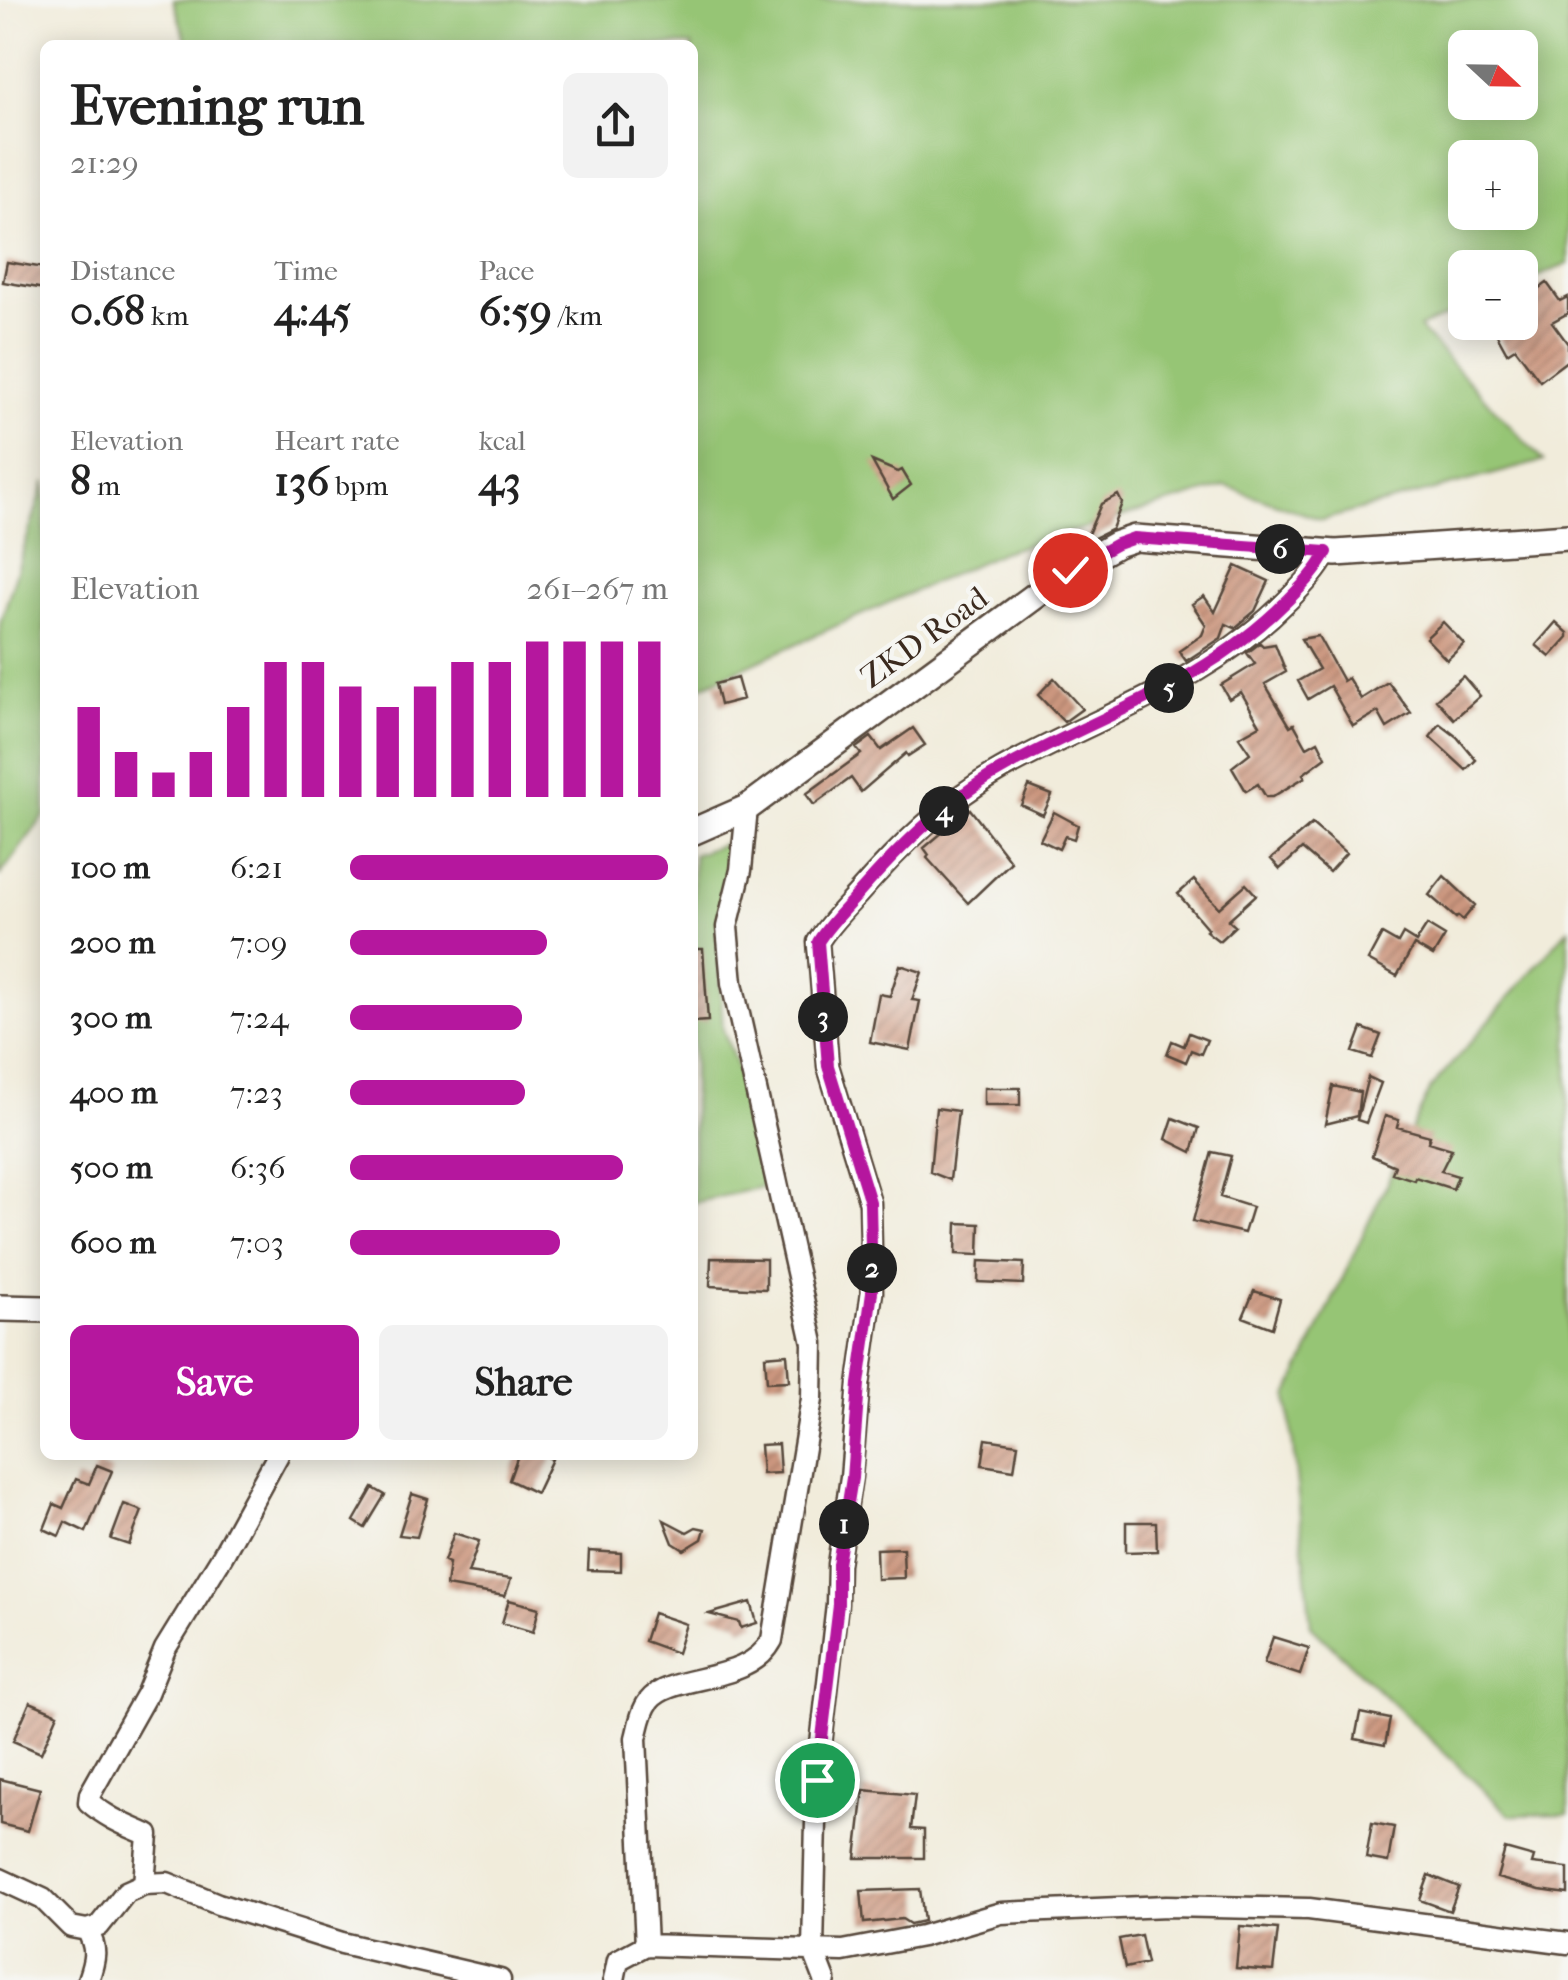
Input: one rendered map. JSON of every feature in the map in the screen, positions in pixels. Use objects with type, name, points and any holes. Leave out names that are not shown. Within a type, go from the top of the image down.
[{"type":"main road","name":"ZKD Road","points":[[698,829],[747,808],[1070,570],[1134,538],[1327,552],[1568,537]]},
{"type":"main road","points":[[0,1308],[40,1309]]},
{"type":"street","points":[[825,1980],[813,1949],[817,1780],[838,1604],[838,1564],[852,1478],[859,1384],[872,1292],[870,1202],[828,1066],[818,942],[906,842],[945,810],[997,772],[1138,705],[1198,671],[1264,625],[1318,570],[1327,552]]},
{"type":"street","points":[[646,1945],[636,1738],[643,1714],[649,1700],[661,1692],[738,1669],[767,1650],[772,1640],[812,1399],[813,1342],[732,982],[727,928],[740,870],[747,808]]},
{"type":"street","points":[[144,1884],[148,1835],[95,1808],[89,1802],[90,1794],[147,1693],[165,1649],[275,1460]]},
{"type":"street","points":[[0,1879],[43,1899],[70,1927],[87,1930],[100,1926],[126,1892],[144,1884],[167,1883],[218,1904],[342,1943],[500,1980]]},
{"type":"street","points":[[614,1980],[618,1960],[646,1945],[843,1950],[896,1942],[1001,1913],[1167,1906],[1309,1909],[1568,1943]]},
{"type":"street","points":[[87,1930],[95,1945],[96,1960],[88,1980]]},
{"type":"green space","points":[[173,0],[1568,0],[1568,264],[1538,276],[1538,250],[1448,250],[1448,315],[1419,328],[1543,461],[1322,520],[1226,486],[1002,552],[698,688],[698,40],[186,40]]},
{"type":"green space","points":[[40,498],[40,822],[0,875],[0,624]]},
{"type":"green space","points":[[744,836],[717,932],[723,1030],[738,1069],[766,1186],[698,1202],[698,853]]},
{"type":"green space","points":[[1568,929],[1568,1814],[1510,1815],[1311,1626],[1288,1396],[1431,1088]]},
{"type":"building","points":[[7,262],[40,267],[40,288],[3,282]]},
{"type":"building","points":[[1547,283],[1560,301],[1568,297],[1568,313],[1552,322],[1568,344],[1568,360],[1540,381],[1515,348],[1507,353],[1500,340],[1538,340],[1538,290]]},
{"type":"building","points":[[872,461],[898,472],[902,470],[911,485],[893,499]]},
{"type":"building","points":[[1118,495],[1122,503],[1112,529],[1084,543],[1101,504]]},
{"type":"building","points":[[1236,566],[1269,581],[1255,611],[1235,628],[1226,624],[1221,638],[1186,661],[1179,651],[1202,635],[1206,625],[1192,604],[1204,596],[1215,612]]},
{"type":"building","points":[[1443,622],[1464,644],[1447,660],[1426,638]]},
{"type":"building","points":[[1556,622],[1568,637],[1550,657],[1536,645]]},
{"type":"building","points":[[1318,636],[1343,681],[1348,678],[1361,699],[1388,682],[1411,713],[1387,728],[1378,712],[1353,726],[1330,686],[1308,699],[1298,681],[1319,669],[1301,639]]},
{"type":"building","points":[[1260,643],[1275,644],[1286,672],[1265,684],[1307,747],[1318,741],[1326,757],[1303,774],[1305,777],[1272,797],[1266,797],[1258,784],[1246,791],[1232,767],[1250,753],[1239,737],[1260,725],[1241,692],[1229,699],[1221,685],[1255,664],[1247,653]]},
{"type":"building","points":[[1463,676],[1480,696],[1454,719],[1436,699]]},
{"type":"building","points":[[737,678],[743,699],[720,705],[715,684]]},
{"type":"building","points":[[1054,678],[1082,709],[1064,722],[1038,695]]},
{"type":"building","points":[[1440,724],[1476,760],[1466,770],[1430,737]]},
{"type":"building","points":[[913,728],[925,745],[908,756],[906,753],[861,792],[851,778],[814,805],[806,794],[861,754],[856,748],[871,737],[881,750]]},
{"type":"building","points":[[1029,786],[1052,795],[1043,815],[1021,805]]},
{"type":"building","points":[[970,809],[1011,862],[968,903],[927,858],[924,848]]},
{"type":"building","points":[[1054,812],[1078,825],[1074,839],[1065,836],[1059,849],[1040,840]]},
{"type":"building","points":[[1312,824],[1346,853],[1329,872],[1302,849],[1280,869],[1271,859]]},
{"type":"building","points":[[1444,876],[1475,905],[1463,920],[1429,895]]},
{"type":"building","points":[[1194,880],[1219,908],[1246,884],[1256,895],[1228,920],[1235,926],[1219,941],[1206,931],[1178,894]]},
{"type":"building","points":[[1427,925],[1445,936],[1433,956],[1414,945],[1397,976],[1368,960],[1382,934],[1398,943],[1403,934],[1416,942]]},
{"type":"building","points":[[698,949],[703,949],[708,1021],[698,1022]]},
{"type":"building","points":[[900,965],[922,972],[912,1000],[920,1001],[910,1050],[870,1042],[879,994],[890,996]]},
{"type":"building","points":[[1362,1028],[1381,1035],[1372,1058],[1353,1052]]},
{"type":"building","points":[[1189,1033],[1207,1040],[1201,1054],[1191,1050],[1186,1062],[1167,1054],[1172,1041],[1184,1046]]},
{"type":"building","points":[[1368,1077],[1381,1083],[1366,1123],[1357,1120]]},
{"type":"building","points":[[1333,1086],[1360,1092],[1357,1116],[1325,1124]]},
{"type":"building","points":[[984,1088],[1020,1088],[1020,1105],[984,1105]]},
{"type":"building","points":[[936,1108],[958,1111],[950,1180],[930,1172]]},
{"type":"building","points":[[1385,1116],[1399,1120],[1397,1127],[1430,1136],[1428,1142],[1452,1149],[1441,1171],[1458,1176],[1453,1189],[1392,1173],[1395,1166],[1372,1156]]},
{"type":"building","points":[[1173,1118],[1199,1128],[1192,1152],[1166,1139]]},
{"type":"building","points":[[1212,1152],[1231,1156],[1220,1197],[1252,1207],[1244,1233],[1193,1221]]},
{"type":"building","points":[[957,1223],[980,1224],[979,1255],[956,1254]]},
{"type":"building","points":[[711,1258],[766,1259],[766,1289],[710,1286]]},
{"type":"building","points":[[979,1261],[1024,1263],[1023,1284],[978,1282]]},
{"type":"building","points":[[1254,1291],[1280,1299],[1272,1328],[1243,1317]]},
{"type":"building","points":[[787,1354],[789,1381],[767,1382],[765,1356]]},
{"type":"building","points":[[986,1439],[1018,1444],[1014,1470],[982,1465]]},
{"type":"building","points":[[778,1444],[780,1473],[762,1474],[760,1445]]},
{"type":"building","points":[[516,1460],[552,1460],[536,1493],[509,1480]]},
{"type":"building","points":[[97,1465],[112,1471],[86,1532],[65,1522],[59,1536],[44,1529],[54,1504],[63,1508],[76,1479],[89,1484]]},
{"type":"building","points":[[373,1488],[385,1495],[365,1528],[354,1521]]},
{"type":"building","points":[[412,1494],[428,1499],[417,1537],[399,1535]]},
{"type":"building","points":[[124,1504],[142,1511],[129,1545],[111,1539]]},
{"type":"building","points":[[664,1520],[687,1532],[696,1527],[705,1529],[702,1539],[684,1550],[673,1543]]},
{"type":"building","points":[[1126,1522],[1156,1522],[1157,1551],[1126,1552]]},
{"type":"building","points":[[454,1533],[479,1541],[468,1573],[511,1579],[505,1596],[446,1586],[449,1563],[444,1561]]},
{"type":"building","points":[[903,1548],[904,1578],[877,1579],[876,1549]]},
{"type":"building","points":[[589,1551],[621,1553],[621,1571],[588,1570]]},
{"type":"building","points":[[509,1600],[539,1608],[533,1632],[502,1623]]},
{"type":"building","points":[[751,1602],[757,1623],[741,1628],[739,1622],[709,1614]]},
{"type":"building","points":[[653,1613],[686,1624],[677,1653],[644,1641]]},
{"type":"building","points":[[1273,1637],[1309,1648],[1300,1675],[1264,1663]]},
{"type":"building","points":[[30,1702],[58,1714],[41,1753],[13,1741]]},
{"type":"building","points":[[1360,1713],[1390,1719],[1385,1745],[1355,1739]]},
{"type":"building","points":[[0,1779],[40,1789],[28,1831],[0,1824]]},
{"type":"building","points":[[864,1790],[915,1795],[911,1829],[924,1830],[924,1858],[856,1858]]},
{"type":"building","points":[[1372,1823],[1394,1827],[1388,1862],[1366,1858]]},
{"type":"building","points":[[1505,1849],[1534,1857],[1532,1864],[1568,1868],[1568,1894],[1497,1878]]},
{"type":"building","points":[[1429,1875],[1459,1887],[1450,1911],[1420,1900]]},
{"type":"building","points":[[920,1889],[924,1921],[864,1923],[861,1891]]},
{"type":"building","points":[[1240,1926],[1278,1929],[1273,1971],[1236,1968]]},
{"type":"building","points":[[1141,1935],[1147,1963],[1125,1968],[1119,1939]]},
{"type":"route","points":[[817,1780],[838,1604],[838,1564],[852,1478],[859,1384],[872,1292],[870,1202],[828,1066],[818,942],[906,842],[945,810],[997,772],[1138,705],[1198,671],[1264,625],[1318,570],[1327,552],[1134,538],[1070,570]]}]
